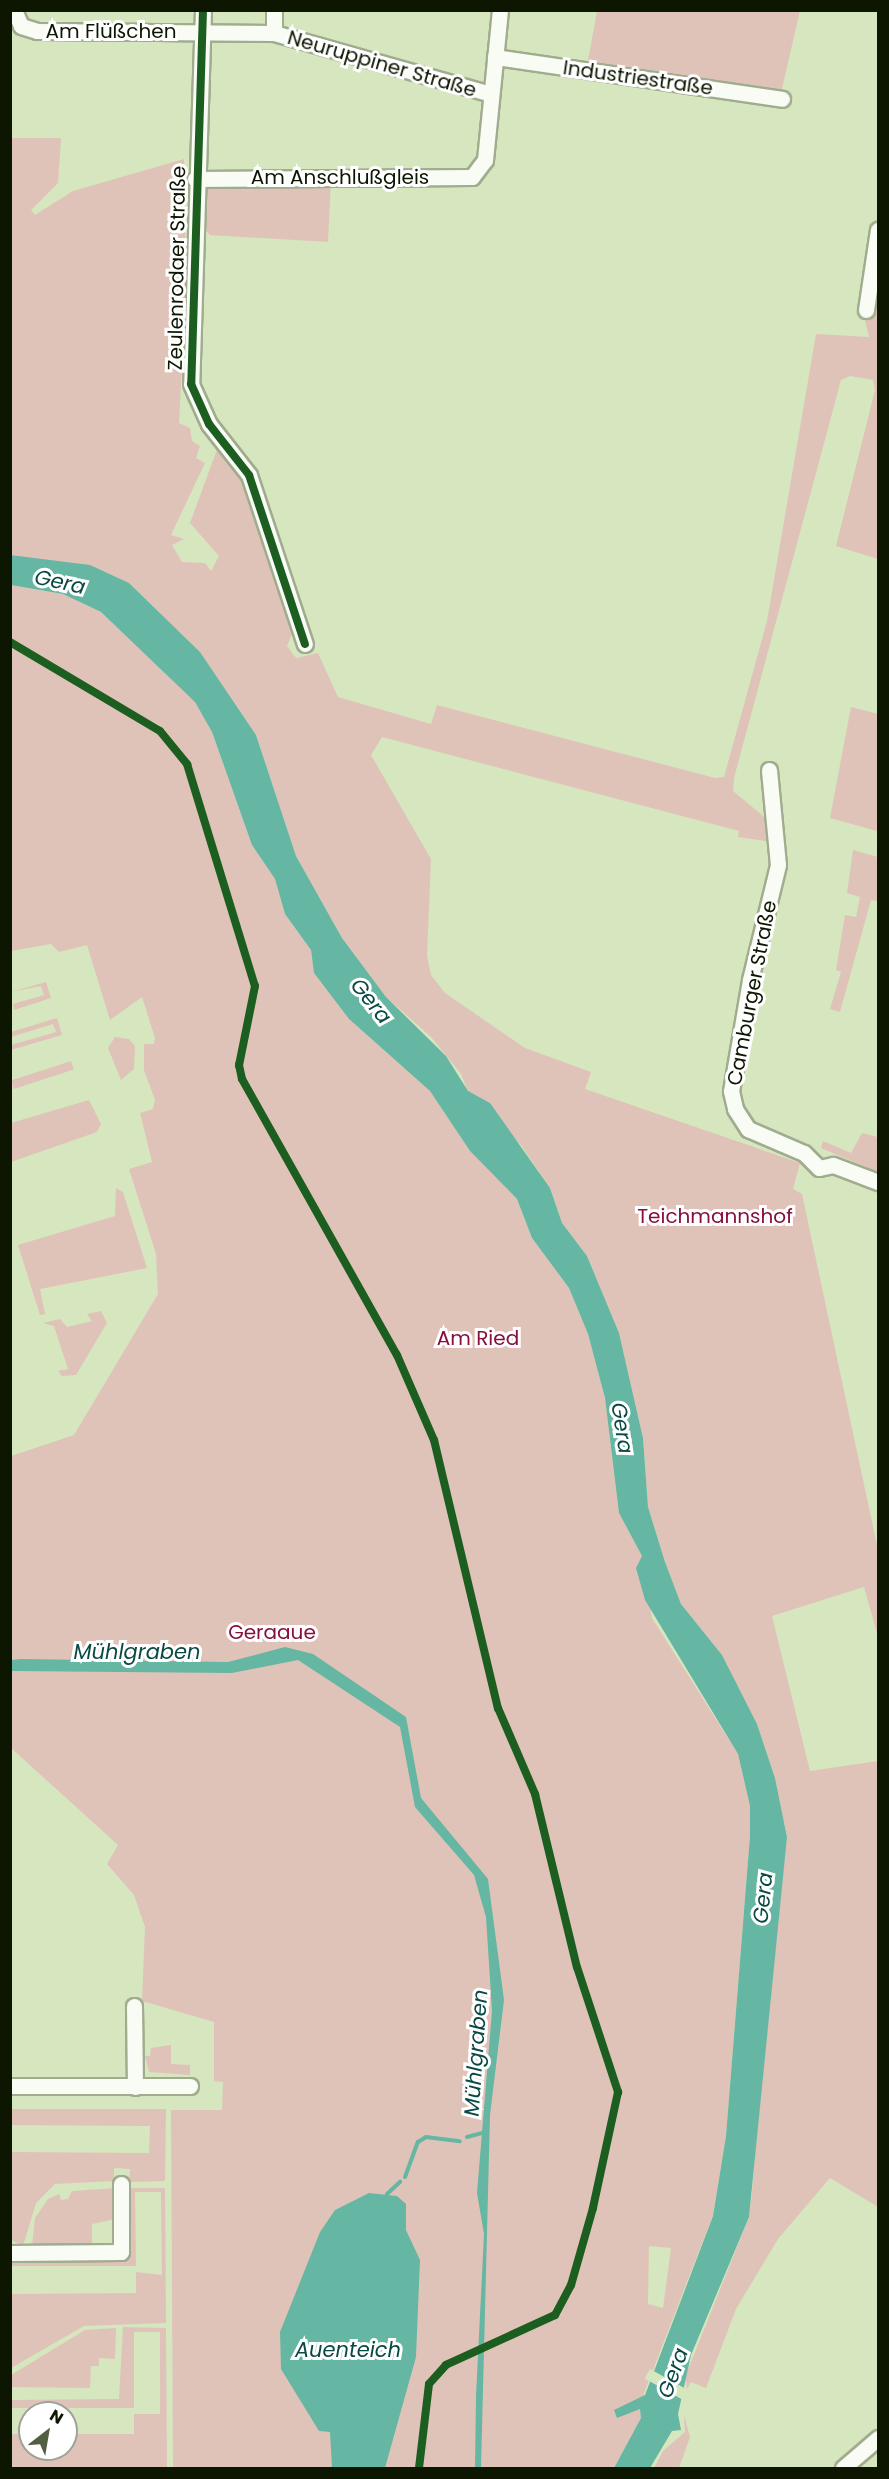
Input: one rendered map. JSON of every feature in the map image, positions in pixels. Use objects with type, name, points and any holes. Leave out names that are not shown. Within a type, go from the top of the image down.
[{"type":"street","name":"Am Flüßchen","points":[[14,10],[21,26],[37,31],[201,30],[274,33]]},
{"type":"street","name":"Zeulenrodaer Straße","points":[[203,10],[195,179],[191,384],[209,424],[249,475],[305,644]]},
{"type":"street","points":[[274,10],[274,33]]},
{"type":"street","points":[[490,94],[500,10]]},
{"type":"street","name":"Neuruppiner Straße","points":[[274,33],[490,94]]},
{"type":"street","name":"Industriestraße","points":[[495,57],[782,99]]},
{"type":"street","name":"Am Anschlußgleis","points":[[195,179],[472,177],[483,169],[490,94]]},
{"type":"street","points":[[866,310],[879,230]]},
{"type":"street","name":"Camburger Straße","points":[[769,770],[778,865],[731,1091],[739,1119],[748,1129],[804,1153],[819,1168],[843,1167],[879,1182]]},
{"type":"street","points":[[134,2006],[135,2087]]},
{"type":"street","points":[[10,2086],[190,2086]]},
{"type":"street","points":[[10,2253],[121,2252],[121,2184]]},
{"type":"street","points":[[843,2469],[879,2438]]},
{"type":"green space","points":[[597,11],[800,11],[780,97],[587,66]]},
{"type":"green space","name":"Teichmannshof","points":[[10,138],[61,138],[58,183],[31,210],[35,215],[73,191],[184,159],[186,290],[179,423],[190,428],[192,441],[200,446],[196,458],[205,463],[171,535],[184,539],[172,545],[182,562],[205,563],[211,571],[219,556],[190,523],[218,447],[245,484],[295,626],[287,646],[296,658],[318,653],[338,697],[431,724],[437,705],[715,778],[724,777],[767,621],[816,334],[869,337],[865,321],[878,282],[878,559],[836,546],[875,390],[873,380],[850,376],[841,380],[734,778],[733,791],[769,821],[772,842],[738,837],[739,831],[382,737],[371,755],[431,859],[427,956],[431,975],[445,993],[525,1048],[591,1072],[585,1089],[800,1163],[793,1189],[802,1194],[878,1550],[878,1637],[864,1587],[772,1616],[810,1771],[878,1761],[878,2207],[830,2178],[778,2239],[736,2309],[706,2388],[691,2382],[687,2389],[685,2377],[749,2217],[752,2193],[766,2005],[787,1837],[775,1778],[757,1724],[722,1655],[681,1604],[648,1507],[643,1438],[619,1333],[587,1256],[562,1223],[550,1188],[521,1145],[468,1092],[461,1074],[431,1037],[386,997],[342,938],[296,856],[256,735],[200,652],[129,583],[109,574],[11,555]]},
{"type":"green space","points":[[331,180],[328,242],[210,235],[202,226],[208,187]]},
{"type":"green space","name":"Geraaue","points":[[11,585],[63,594],[101,612],[195,701],[212,732],[252,845],[275,879],[285,914],[311,950],[314,973],[349,1019],[430,1091],[470,1151],[517,1199],[532,1238],[569,1288],[588,1334],[605,1398],[619,1513],[642,1556],[652,1618],[738,1754],[750,1806],[750,1836],[726,2136],[713,2215],[641,2401],[641,2418],[614,2468],[173,2468],[171,2110],[222,2110],[223,2082],[214,2081],[214,2022],[142,2001],[145,1927],[134,1895],[107,1864],[118,1845],[11,1748],[11,1456],[74,1435],[158,1294],[156,1254],[129,1169],[152,1162],[140,1113],[153,1109],[155,1100],[144,1070],[144,1044],[154,1044],[155,1038],[142,997],[110,1020],[87,945],[59,952],[51,944],[11,951]],"holes":[[[649,2246],[671,2248],[663,2308],[648,2304]]]},
{"type":"green space","points":[[851,707],[878,714],[877,831],[830,818]]},
{"type":"green space","points":[[853,850],[878,857],[878,901],[871,900],[840,1012],[830,1009],[841,972],[836,970],[845,915],[856,917],[860,897],[847,893]]},
{"type":"green space","points":[[46,982],[51,998],[14,1010],[13,1004],[44,995],[41,986],[11,992]]},
{"type":"green space","points":[[57,1018],[62,1035],[11,1050],[11,1045],[56,1032],[53,1024],[11,1037],[11,1032]]},
{"type":"green space","points":[[115,1037],[129,1039],[135,1046],[134,1069],[121,1080],[108,1048]]},
{"type":"green space","points":[[71,1061],[74,1070],[14,1089],[11,1080]]},
{"type":"green space","points":[[89,1100],[101,1124],[97,1132],[11,1162],[11,1123]]},
{"type":"green space","points":[[862,1133],[878,1137],[878,1172],[821,1148],[823,1141],[851,1153]]},
{"type":"green space","points":[[116,1188],[123,1192],[147,1268],[40,1289],[45,1314],[40,1315],[18,1245],[115,1216]]},
{"type":"green space","points":[[101,1311],[107,1323],[76,1375],[62,1376],[58,1371],[68,1369],[54,1326],[43,1323],[60,1319],[67,1327],[92,1321],[87,1314]]},
{"type":"green space","points":[[171,2045],[171,2064],[190,2065],[190,2075],[149,2072],[145,2056],[150,2056],[151,2048]]},
{"type":"green space","points":[[11,2109],[166,2109],[165,2181],[129,2182],[130,2169],[114,2168],[114,2181],[55,2184],[36,2203],[23,2246],[11,2240],[11,2152],[149,2153],[150,2126],[11,2125]]},
{"type":"green space","points":[[116,2188],[116,2219],[92,2224],[92,2245],[32,2246],[35,2218],[48,2199],[59,2194],[61,2200],[68,2199],[72,2191]]},
{"type":"green space","points":[[126,2188],[165,2188],[166,2323],[84,2326],[11,2368],[11,2294],[136,2293],[136,2272],[162,2275],[161,2192],[135,2192],[136,2266],[11,2266],[11,2257],[122,2257]]},
{"type":"green space","points":[[123,2327],[166,2328],[167,2468],[11,2468],[11,2434],[18,2434],[18,2461],[78,2461],[78,2434],[134,2434],[134,2414],[160,2414],[160,2332],[134,2332],[134,2408],[78,2408],[78,2401],[18,2401],[18,2408],[11,2408],[11,2400],[119,2399]]},
{"type":"green space","points":[[116,2328],[115,2359],[99,2358],[99,2366],[91,2366],[90,2388],[11,2387],[11,2375],[85,2330]]},
{"type":"green space","points":[[684,2415],[690,2437],[679,2468],[654,2468],[663,2451],[685,2432]]},
{"type":"water","name":"Gera","points":[[10,555],[90,565],[129,583],[200,652],[256,735],[296,856],[342,938],[386,997],[446,1056],[468,1091],[490,1103],[550,1188],[562,1223],[587,1256],[619,1333],[643,1438],[648,1507],[681,1604],[722,1655],[757,1724],[775,1778],[787,1837],[749,2217],[691,2355],[678,2414],[681,2430],[672,2431],[650,2468],[614,2468],[641,2418],[640,2409],[617,2418],[614,2410],[645,2395],[713,2216],[726,2136],[750,1836],[750,1806],[738,1754],[645,1600],[636,1568],[642,1556],[619,1513],[605,1398],[588,1334],[569,1288],[532,1238],[517,1199],[470,1151],[430,1091],[349,1019],[314,973],[311,950],[285,914],[275,879],[252,845],[212,732],[195,702],[101,612],[63,594],[11,585]]},
{"type":"water","points":[[285,1647],[313,1654],[406,1717],[421,1798],[488,1879],[504,2000],[490,2115],[481,2468],[475,2468],[484,2234],[477,2193],[492,2011],[486,1917],[474,1875],[415,1807],[400,1727],[298,1660],[232,1673],[11,1671],[11,1660],[21,1659],[228,1662]]},
{"type":"water","name":"Auenteich","points":[[369,2193],[397,2196],[406,2204],[406,2230],[420,2260],[416,2357],[385,2468],[332,2468],[330,2432],[319,2431],[281,2369],[280,2332],[320,2232],[335,2210]]},
{"type":"pier","points":[[650,2369],[689,2391],[684,2400],[645,2379]]},
{"type":"waterway","points":[[467,2137],[486,2132]]},
{"type":"waterway","points":[[405,2177],[418,2142],[426,2137],[460,2141]]},
{"type":"waterway","points":[[387,2194],[400,2182]]},
{"type":"cycle path","points":[[203,10],[191,384],[209,424],[249,475],[305,644]]},
{"type":"cycle path","points":[[10,642],[160,731],[187,764],[255,986],[239,1065],[242,1079],[397,1355],[434,1440],[498,1708],[535,1794],[577,1967],[618,2092],[593,2208],[571,2285],[555,2315],[446,2365],[429,2384],[419,2468]]},
{"type":"park label","name":"Am Ried","points":[[478,1338]]},
{"type":"water label","name":"Mühlgraben","points":[[137,1652]]},
{"type":"water label","name":"Mühlgraben","points":[[476,2053]]}]
